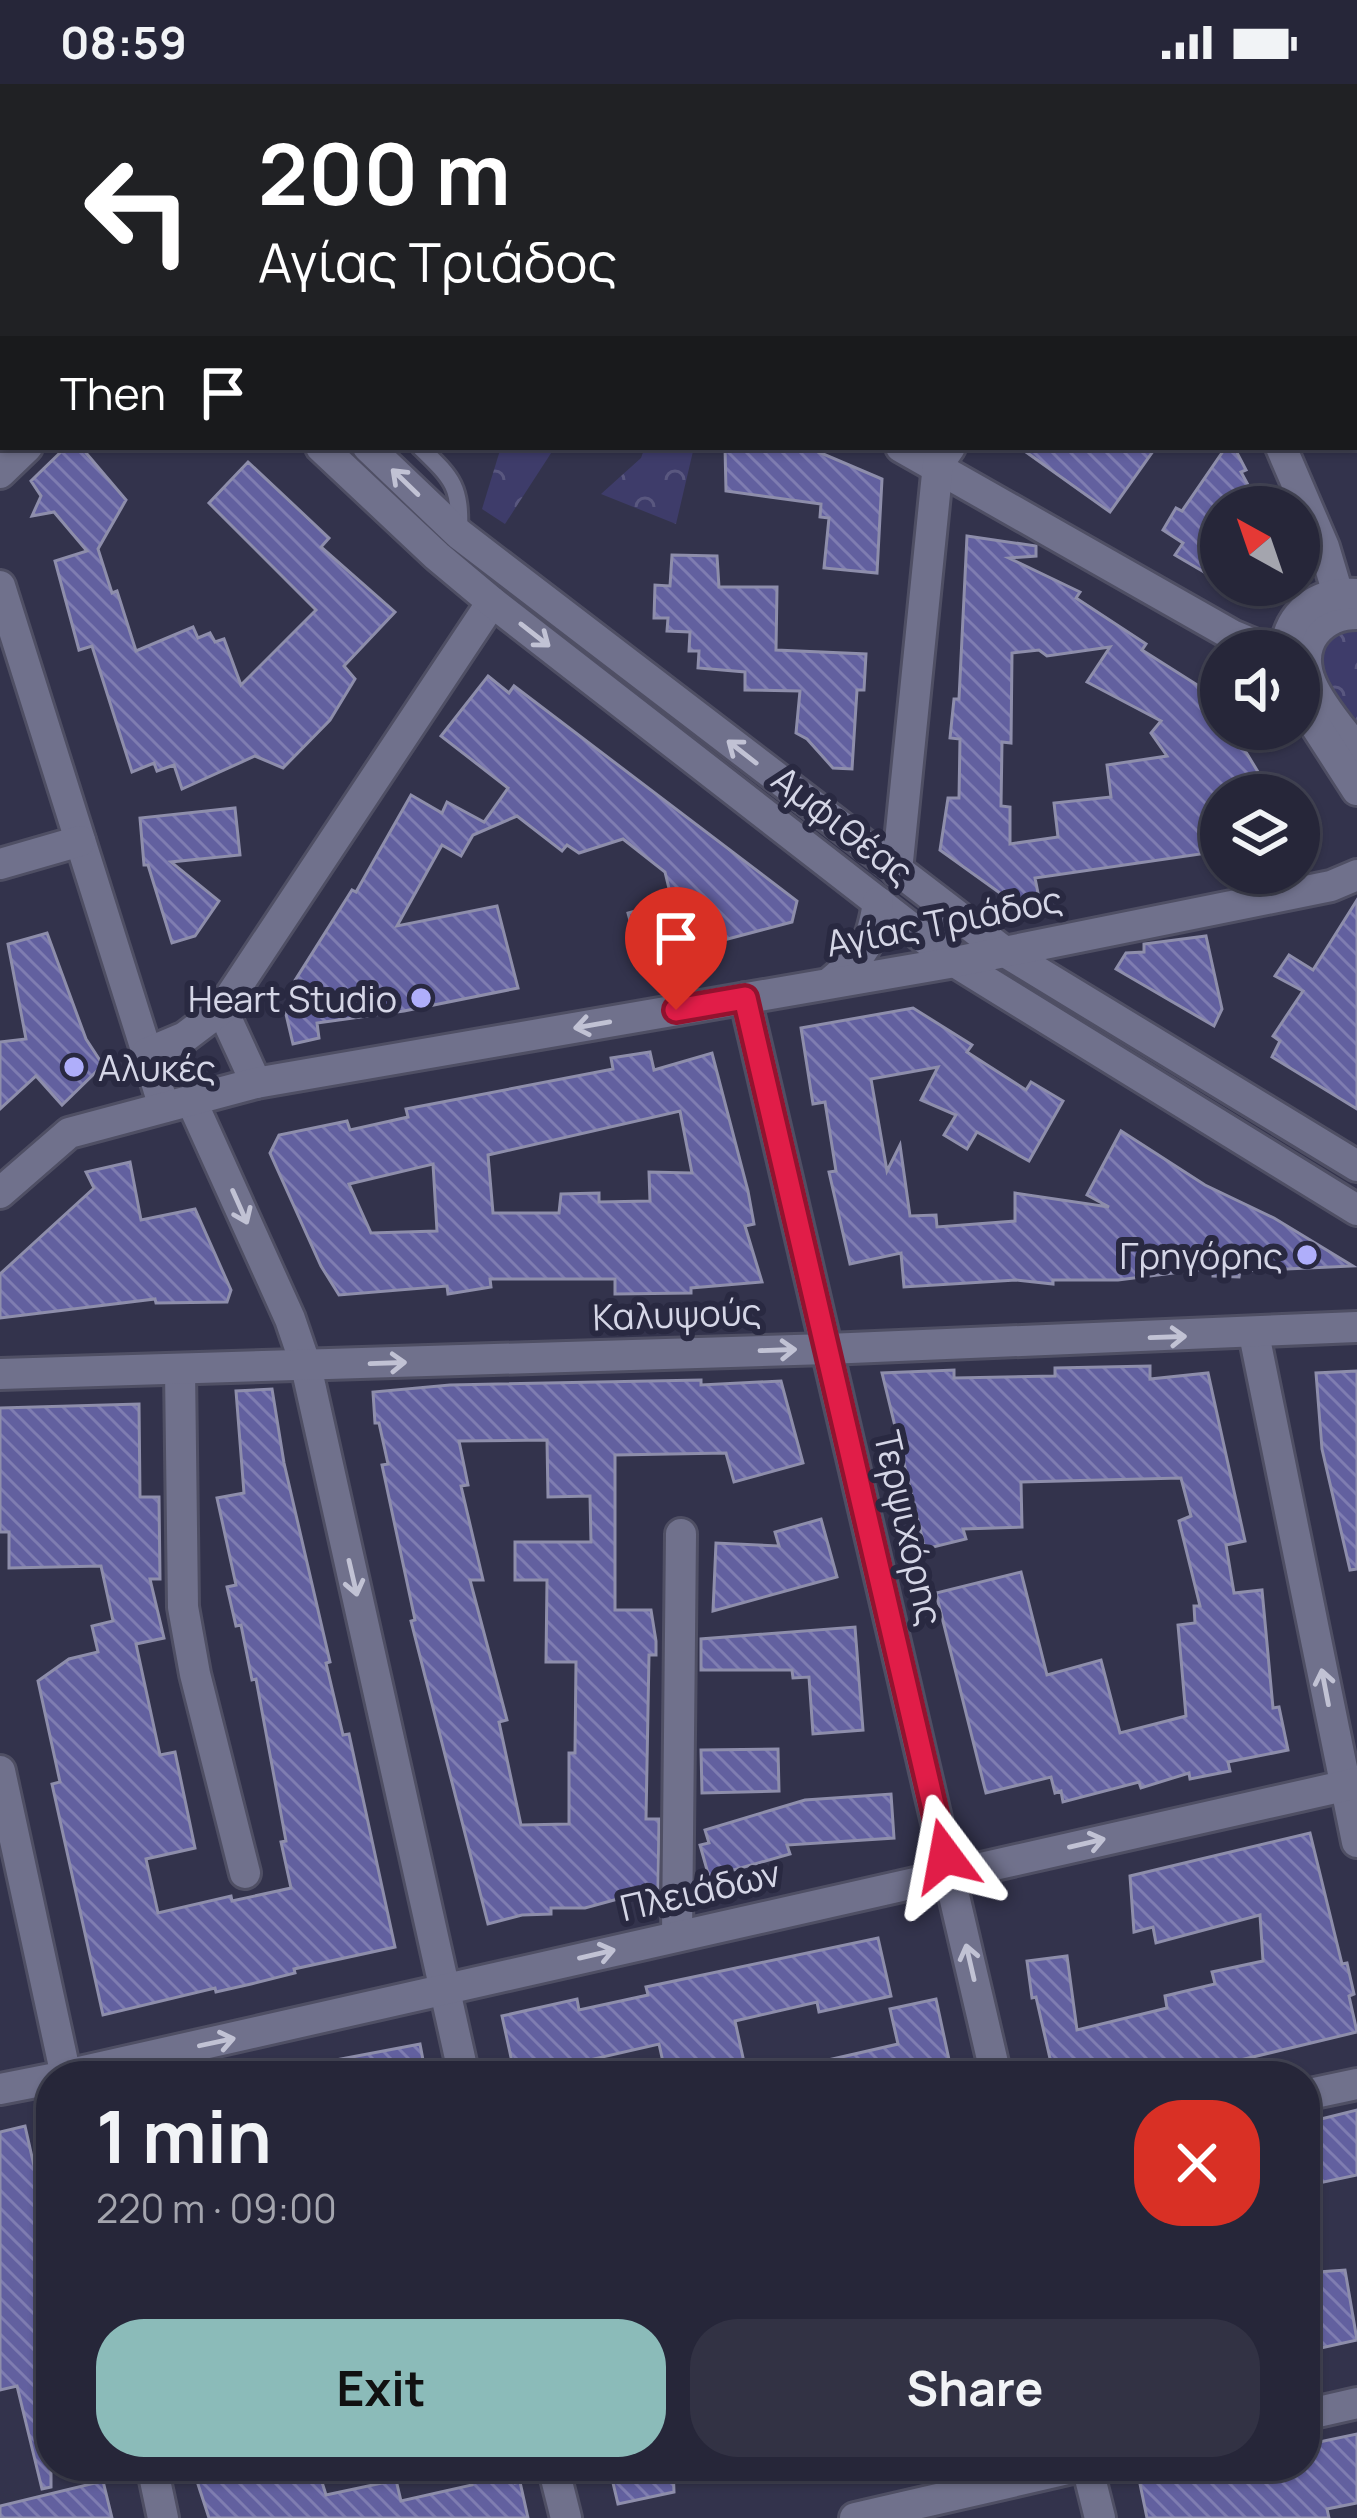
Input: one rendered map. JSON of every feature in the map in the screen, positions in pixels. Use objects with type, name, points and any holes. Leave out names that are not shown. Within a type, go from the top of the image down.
[{"type":"street","points":[[0,473],[24,450]]},
{"type":"street","name":"Αμφιθέας","points":[[324,450],[492,602],[955,962],[1357,1210]]},
{"type":"street","name":"Αμφιθέας","points":[[371,450],[459,535],[1002,950],[1357,1166]]},
{"type":"street","points":[[1282,450],[1350,600]]},
{"type":"street","points":[[897,871],[944,456],[1224,630]]},
{"type":"street","points":[[0,586],[147,1053],[290,1319],[306,1366],[461,2061]]},
{"type":"street","points":[[1289,630],[1314,602],[1350,600]]},
{"type":"street","points":[[1350,600],[1319,628],[1306,660],[1312,686],[1357,750]]},
{"type":"street","points":[[147,1053],[185,1037],[222,1009],[492,602]]},
{"type":"street","points":[[1320,733],[1357,790]]},
{"type":"street","points":[[0,864],[80,841]]},
{"type":"street","name":"Αγίας Τριάδος","points":[[0,1193],[68,1133],[256,1083],[955,962],[1331,886],[1357,874]]},
{"type":"street","points":[[830,983],[860,957],[873,935],[878,902]]},
{"type":"street","name":"Τερψιχόρης","points":[[745,998],[993,2061]]},
{"type":"street","points":[[222,1009],[256,1083]]},
{"type":"street","name":"Καλυψούς","points":[[0,1374],[827,1349],[1357,1327]]},
{"type":"street","points":[[1254,1334],[1351,1785],[1357,1842]]},
{"type":"street","points":[[180,1370],[183,1607],[245,1873]]},
{"type":"street","points":[[677,1935],[681,1534]]},
{"type":"street","points":[[0,1771],[61,2061]]},
{"type":"street","name":"Πλειάδων","points":[[130,2061],[1351,1785]]},
{"type":"street","points":[[0,2089],[36,2081]]},
{"type":"street","points":[[1320,2092],[1357,2084]]},
{"type":"street","points":[[1320,2412],[1357,2403]]},
{"type":"street","points":[[155,2481],[164,2518]]},
{"type":"street","points":[[557,2481],[566,2518]]},
{"type":"street","points":[[855,2518],[1018,2481]]},
{"type":"street","points":[[1089,2481],[1100,2518]]},
{"type":"lane","points":[[423,450],[450,476],[458,491],[459,535]]},
{"type":"green space","points":[[500,450],[553,450],[505,524],[482,509]]},
{"type":"green space","points":[[644,450],[693,450],[676,524],[601,494]]},
{"type":"green space","points":[[1357,614],[1357,750],[1320,685],[1320,647]]},
{"type":"building","points":[[63,450],[84,450],[126,500],[98,549],[136,651],[193,627],[198,638],[210,633],[215,642],[224,639],[241,685],[316,610],[209,503],[248,462],[329,538],[321,547],[395,612],[344,666],[355,679],[330,720],[283,768],[255,756],[182,789],[174,765],[157,771],[154,763],[132,772],[92,646],[79,650],[55,561],[87,551],[54,512],[32,516],[41,496],[31,481]]},
{"type":"building","points":[[725,450],[814,450],[882,479],[877,573],[824,568],[829,518],[820,517],[821,504],[726,491]]},
{"type":"building","points":[[1023,450],[1154,450],[1110,512]]},
{"type":"building","points":[[1224,450],[1236,450],[1249,486],[1200,486],[1200,570],[1175,555],[1183,543],[1163,530],[1176,508],[1182,511]]},
{"type":"building","points":[[967,536],[1036,546],[1036,556],[1009,558],[1080,592],[1076,598],[1146,644],[1142,650],[1199,686],[1200,750],[1245,750],[1259,774],[1200,774],[1200,854],[1035,878],[1039,898],[1011,901],[940,850],[948,798],[959,798],[960,739],[950,738],[954,699],[959,699]],"holes":[[[1110,647],[1087,682],[1161,721],[1151,733],[1167,756],[1107,765],[1111,797],[1054,803],[1058,837],[1010,844],[1010,807],[1001,806],[1002,742],[1011,743],[1012,653],[1039,650],[1047,656]]]},
{"type":"building","points":[[672,555],[717,556],[719,587],[777,587],[776,650],[866,654],[864,690],[857,690],[852,769],[833,768],[796,733],[800,691],[745,690],[745,672],[698,668],[699,651],[689,651],[690,632],[667,631],[668,618],[654,618],[655,585],[670,586]]},
{"type":"building","points":[[488,676],[509,693],[514,686],[797,901],[792,922],[641,962],[628,913],[672,901],[665,872],[623,839],[579,853],[567,845],[562,851],[517,816],[473,835],[461,856],[442,845],[397,926],[497,906],[518,988],[317,1023],[319,1038],[293,1044],[285,1010],[297,994],[289,990],[352,890],[356,892],[411,795],[442,813],[447,802],[484,822],[508,788],[441,736]]},
{"type":"building","points":[[235,808],[240,855],[171,862],[219,901],[195,936],[172,943],[148,865],[144,865],[140,818]]},
{"type":"building","points":[[1357,900],[1357,1109],[1272,1057],[1280,1041],[1273,1036],[1303,991],[1275,976],[1289,955],[1313,970]]},
{"type":"building","points":[[47,933],[86,1039],[103,1065],[62,1105],[36,1076],[0,1109],[0,1042],[26,1039],[8,944]]},
{"type":"building","points":[[1206,936],[1222,1009],[1214,1026],[1116,969],[1126,953],[1144,952],[1144,944]]},
{"type":"building","points":[[913,1008],[972,1045],[967,1052],[1026,1090],[1031,1082],[1063,1101],[1029,1161],[977,1132],[967,1149],[944,1135],[956,1115],[921,1100],[938,1067],[871,1079],[887,1171],[900,1145],[910,1216],[936,1215],[937,1227],[1015,1221],[1015,1193],[1109,1207],[1087,1195],[1121,1131],[1205,1185],[1274,1218],[1353,1266],[1240,1271],[1239,1277],[1213,1276],[1213,1268],[1118,1280],[1053,1280],[1053,1284],[1016,1280],[904,1287],[901,1253],[850,1264],[829,1172],[836,1171],[825,1102],[813,1104],[801,1028]]},
{"type":"building","points":[[650,1052],[654,1070],[712,1053],[748,1191],[754,1224],[745,1226],[762,1282],[691,1288],[691,1293],[615,1294],[615,1279],[490,1279],[491,1287],[448,1294],[447,1286],[339,1295],[270,1153],[279,1135],[347,1121],[350,1130],[408,1117],[406,1109],[613,1069],[611,1058]],"holes":[[[680,1111],[692,1173],[649,1172],[650,1201],[599,1202],[599,1193],[561,1194],[559,1213],[493,1213],[488,1155]],[[433,1164],[437,1231],[371,1233],[349,1184]]]},
{"type":"building","points":[[130,1162],[141,1220],[195,1209],[231,1290],[227,1302],[156,1303],[155,1299],[0,1318],[0,1274],[94,1188],[86,1172]]},
{"type":"building","points":[[1150,1366],[1150,1379],[1208,1373],[1245,1541],[1226,1545],[1234,1593],[1262,1590],[1273,1708],[1279,1707],[1288,1750],[1228,1762],[1230,1771],[1190,1779],[1189,1773],[1141,1788],[1139,1782],[1063,1802],[1051,1777],[986,1793],[936,1593],[1021,1572],[1047,1675],[1101,1660],[1120,1733],[1186,1716],[1178,1625],[1195,1623],[1194,1606],[1200,1606],[1179,1521],[1191,1516],[1181,1478],[1021,1482],[1022,1527],[963,1529],[966,1539],[925,1549],[882,1373],[954,1370],[954,1378],[1055,1376],[1055,1368]]},
{"type":"building","points":[[1357,1371],[1357,1569],[1350,1570],[1322,1449],[1316,1373]]},
{"type":"building","points":[[781,1381],[803,1463],[734,1482],[726,1453],[615,1455],[615,1610],[651,1610],[656,1641],[656,1655],[649,1655],[646,1819],[659,1819],[658,1888],[585,1908],[551,1908],[551,1914],[488,1924],[411,1621],[415,1620],[382,1465],[388,1464],[379,1423],[375,1423],[373,1392],[450,1385]],"holes":[[[547,1440],[548,1497],[590,1496],[591,1542],[515,1542],[515,1580],[547,1580],[546,1662],[576,1662],[575,1753],[569,1753],[569,1824],[521,1825],[499,1722],[507,1720],[470,1580],[483,1580],[461,1486],[468,1485],[459,1441]]]},
{"type":"building","points":[[272,1389],[284,1463],[330,1662],[326,1663],[343,1735],[349,1734],[395,1947],[103,2015],[52,1784],[60,1782],[38,1681],[69,1659],[98,1652],[92,1626],[113,1621],[101,1566],[9,1568],[9,1532],[0,1532],[0,1408],[139,1404],[140,1497],[159,1497],[160,1579],[150,1579],[164,1638],[136,1644],[160,1755],[175,1752],[195,1848],[146,1859],[158,1913],[291,1888],[256,1679],[252,1680],[241,1625],[236,1626],[227,1587],[236,1585],[217,1498],[244,1493],[236,1391]]},
{"type":"building","points":[[821,1519],[837,1577],[713,1611],[716,1543],[779,1546],[775,1532]]},
{"type":"building","points":[[855,1627],[863,1730],[813,1734],[809,1677],[793,1678],[792,1670],[701,1670],[701,1639]]},
{"type":"building","points":[[778,1749],[779,1791],[702,1793],[701,1750]]},
{"type":"building","points":[[891,1794],[894,1838],[787,1845],[790,1854],[709,1877],[700,1845],[709,1843],[705,1830],[805,1800]]},
{"type":"building","points":[[1310,1833],[1342,1964],[1347,1963],[1357,2032],[1236,2061],[1051,2061],[1036,1997],[1032,1998],[1027,1961],[1067,1956],[1077,2030],[1167,2008],[1165,1996],[1215,1984],[1212,1972],[1263,1961],[1260,1915],[1156,1943],[1153,1927],[1134,1932],[1130,1876]]},
{"type":"building","points":[[878,1938],[891,1996],[819,2012],[817,2002],[735,2021],[744,2061],[663,2061],[659,2044],[589,2061],[512,2061],[502,2016],[577,1999],[579,2010],[648,1995],[646,1987]]},
{"type":"building","points":[[936,1999],[949,2061],[824,2061],[898,2044],[890,2009]]},
{"type":"building","points":[[420,2044],[423,2061],[331,2061]]},
{"type":"building","points":[[1357,2110],[1357,2175],[1320,2183],[1320,2119]]},
{"type":"building","points":[[25,2126],[36,2175],[36,2464],[17,2386],[0,2390],[0,2132]]},
{"type":"building","points":[[1345,2270],[1357,2340],[1321,2348],[1320,2272]]},
{"type":"building","points":[[1357,2434],[1357,2503],[1327,2509],[1329,2518],[1147,2518],[1139,2481],[1320,2481],[1320,2442]]},
{"type":"building","points":[[103,2481],[112,2518],[0,2518],[0,2506]]},
{"type":"building","points":[[197,2481],[322,2481],[326,2495],[396,2481],[401,2501],[472,2485],[471,2481],[515,2481],[520,2482],[528,2518],[209,2518]]},
{"type":"building","points":[[613,2481],[674,2481],[674,2492],[618,2504]]},
{"type":"place","name":"Heart Studio","points":[[421,998]]},
{"type":"place","name":"Αλυκές","points":[[74,1067]]},
{"type":"place","name":"Γρηγόρης","points":[[1307,1255]]},
{"type":"route","points":[[676,1010],[745,998],[945,1856]]}]
